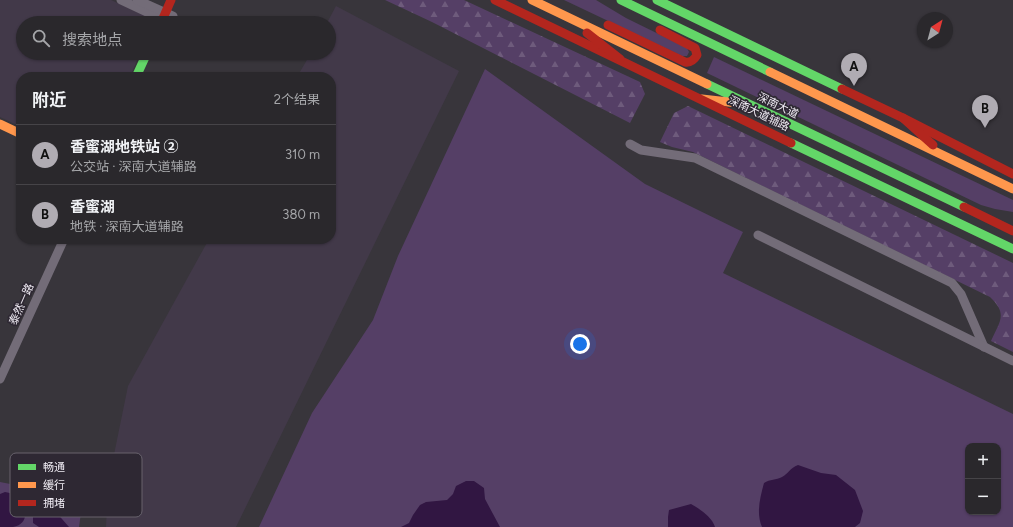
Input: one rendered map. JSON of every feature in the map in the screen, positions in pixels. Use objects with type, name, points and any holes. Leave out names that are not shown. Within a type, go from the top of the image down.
[{"type":"main road","points":[[168,16],[171,0]]},
{"type":"main road","points":[[169,16],[180,0]]},
{"type":"main road","name":"深南大道辅路","points":[[494,0],[620,59],[1013,249]]},
{"type":"main road","name":"深南大道","points":[[532,0],[1013,231]]},
{"type":"main road","points":[[656,0],[903,118],[1013,174]]},
{"type":"main road","points":[[564,16],[595,20],[685,62],[691,62],[695,59],[697,55],[695,48],[661,30],[622,1]]},
{"type":"main road","points":[[622,1],[1013,189]]},
{"type":"main road","points":[[564,16],[620,59]]},
{"type":"main road","points":[[138,72],[144,60]]},
{"type":"main road","points":[[148,72],[154,60]]},
{"type":"main road","points":[[702,99],[750,105]]},
{"type":"main road","points":[[903,118],[946,157]]},
{"type":"main road","points":[[0,124],[16,132]]},
{"type":"main road","points":[[0,133],[16,141]]},
{"type":"street","points":[[121,0],[160,16]]},
{"type":"street","points":[[138,0],[162,16]]},
{"type":"street","points":[[630,144],[641,150],[695,158],[952,283],[962,294],[984,347]]},
{"type":"street","points":[[758,235],[1013,361]]},
{"type":"street","name":"泰然一路","points":[[0,379],[62,244]]},
{"type":"shaded area","points":[[0,0],[111,0],[146,16],[16,16],[16,60],[137,60],[132,72],[16,72],[16,125],[0,117]]},
{"type":"shaded area","points":[[336,6],[459,71],[236,527],[106,527],[106,517],[142,517],[142,453],[114,453],[128,386],[206,244],[336,244],[336,72],[300,72],[307,60],[336,60],[336,16],[331,16]]},
{"type":"shaded area","points":[[798,465],[821,473],[836,475],[855,490],[863,511],[860,523],[855,527],[762,527],[759,511],[764,483],[782,477]]},
{"type":"shaded area","points":[[466,481],[474,481],[484,488],[485,499],[500,527],[401,527],[409,523],[420,505],[426,502],[447,500],[453,494],[456,486]]},
{"type":"shaded area","points":[[5,492],[10,493],[10,517],[25,517],[20,524],[13,527],[0,527],[0,494]]},
{"type":"shaded area","points":[[691,504],[702,511],[715,527],[668,527],[669,510]]},
{"type":"shaded area","points":[[33,517],[60,517],[69,527],[39,527],[33,523]]},
{"type":"green space","points":[[385,0],[464,0],[640,82],[645,94],[630,123],[432,22]]},
{"type":"green space","points":[[564,0],[596,0],[626,18],[687,48],[689,52],[687,56],[682,56]]},
{"type":"green space","points":[[714,57],[1013,200],[1013,212],[981,205],[707,73]]},
{"type":"green space","points":[[485,69],[645,184],[743,232],[723,273],[1013,414],[1013,527],[259,527],[312,413],[373,320],[398,256]]},
{"type":"green space","points":[[688,106],[1013,263],[1013,352],[991,341],[1001,318],[1001,313],[996,303],[990,297],[693,152],[672,147],[660,142],[674,113]]},
{"type":"green space","points":[[0,482],[10,484],[10,517],[80,517],[79,527],[0,527]]},
{"type":"traffic: fast","points":[[621,0],[770,72]]},
{"type":"traffic: fast","points":[[657,0],[842,89]]},
{"type":"traffic: fast","points":[[138,72],[144,60]]},
{"type":"traffic: fast","points":[[707,84],[964,207]]},
{"type":"traffic: fast","points":[[791,143],[1013,249]]},
{"type":"traffic: slow","points":[[532,0],[707,84]]},
{"type":"traffic: slow","points":[[770,72],[1013,189]]},
{"type":"traffic: slow","points":[[702,99],[737,103]]},
{"type":"traffic: slow","points":[[0,124],[16,132]]},
{"type":"traffic: jam","points":[[164,16],[171,0]]},
{"type":"traffic: jam","points":[[495,0],[791,143]]},
{"type":"traffic: jam","points":[[608,25],[685,62],[691,62],[695,58],[697,55],[695,48],[660,30]]},
{"type":"traffic: jam","points":[[587,33],[620,59]]},
{"type":"traffic: jam","points":[[842,89],[1013,174]]},
{"type":"traffic: jam","points":[[903,118],[933,145]]},
{"type":"traffic: jam","points":[[964,207],[1013,231]]},
{"type":"place","name":"香蜜湖地铁站 ②","points":[[854,86]]},
{"type":"place","name":"香蜜湖","points":[[985,128]]}]
